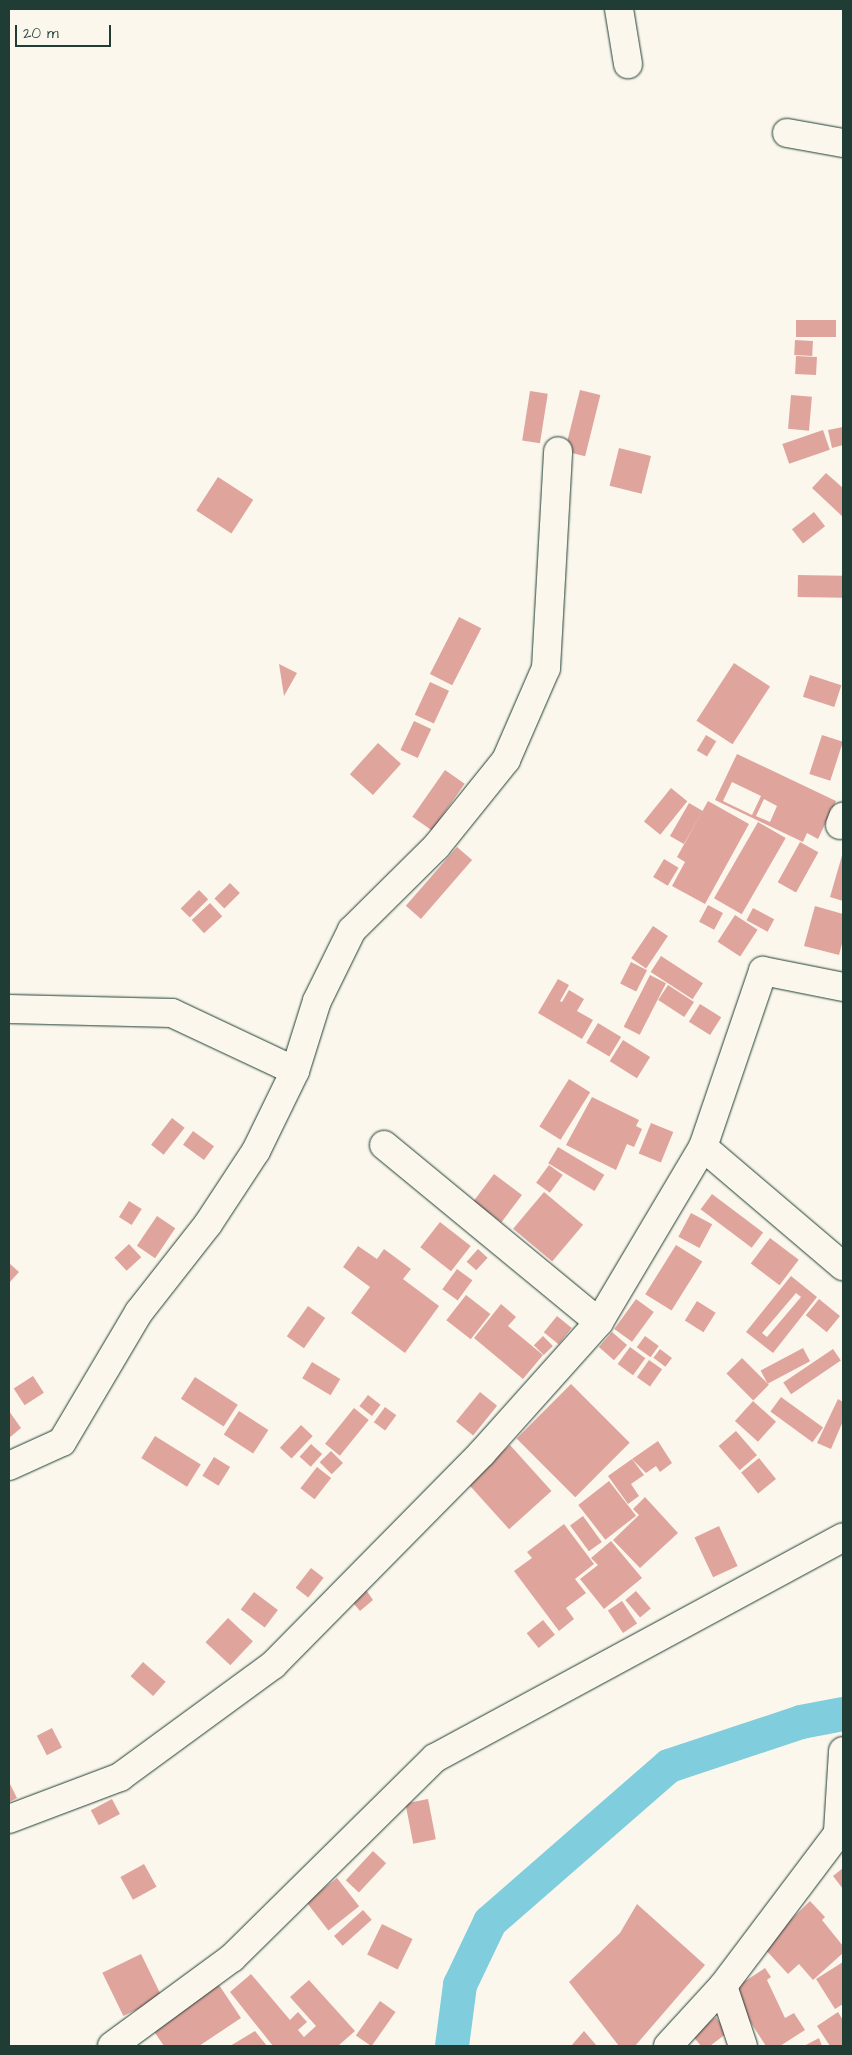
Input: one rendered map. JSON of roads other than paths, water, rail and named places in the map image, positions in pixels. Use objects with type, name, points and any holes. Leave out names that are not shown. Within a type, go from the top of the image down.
[{"type":"street","points":[[619,9],[628,64]]},
{"type":"street","points":[[787,133],[843,143]]},
{"type":"street","points":[[9,1466],[62,1442],[139,1312],[208,1224],[256,1151],[296,1071],[317,1001],[352,930],[436,847],[506,760],[546,668],[558,451]]},
{"type":"street","points":[[9,1819],[120,1776],[273,1665],[482,1453],[599,1322],[703,1146],[763,971],[843,987]]},
{"type":"street","points":[[9,1010],[172,1014],[296,1071]]},
{"type":"street","points":[[384,1145],[599,1322]]},
{"type":"street","points":[[703,1146],[843,1266]]},
{"type":"street","points":[[112,2046],[232,1958],[435,1758],[843,1537]]},
{"type":"street","points":[[668,2046],[722,1986],[840,1829],[843,1751]]},
{"type":"street","points":[[722,1986],[743,2046]]},
{"type":"waterway","points":[[452,2046],[460,1985],[490,1922],[669,1766],[801,1722],[843,1714]]}]
